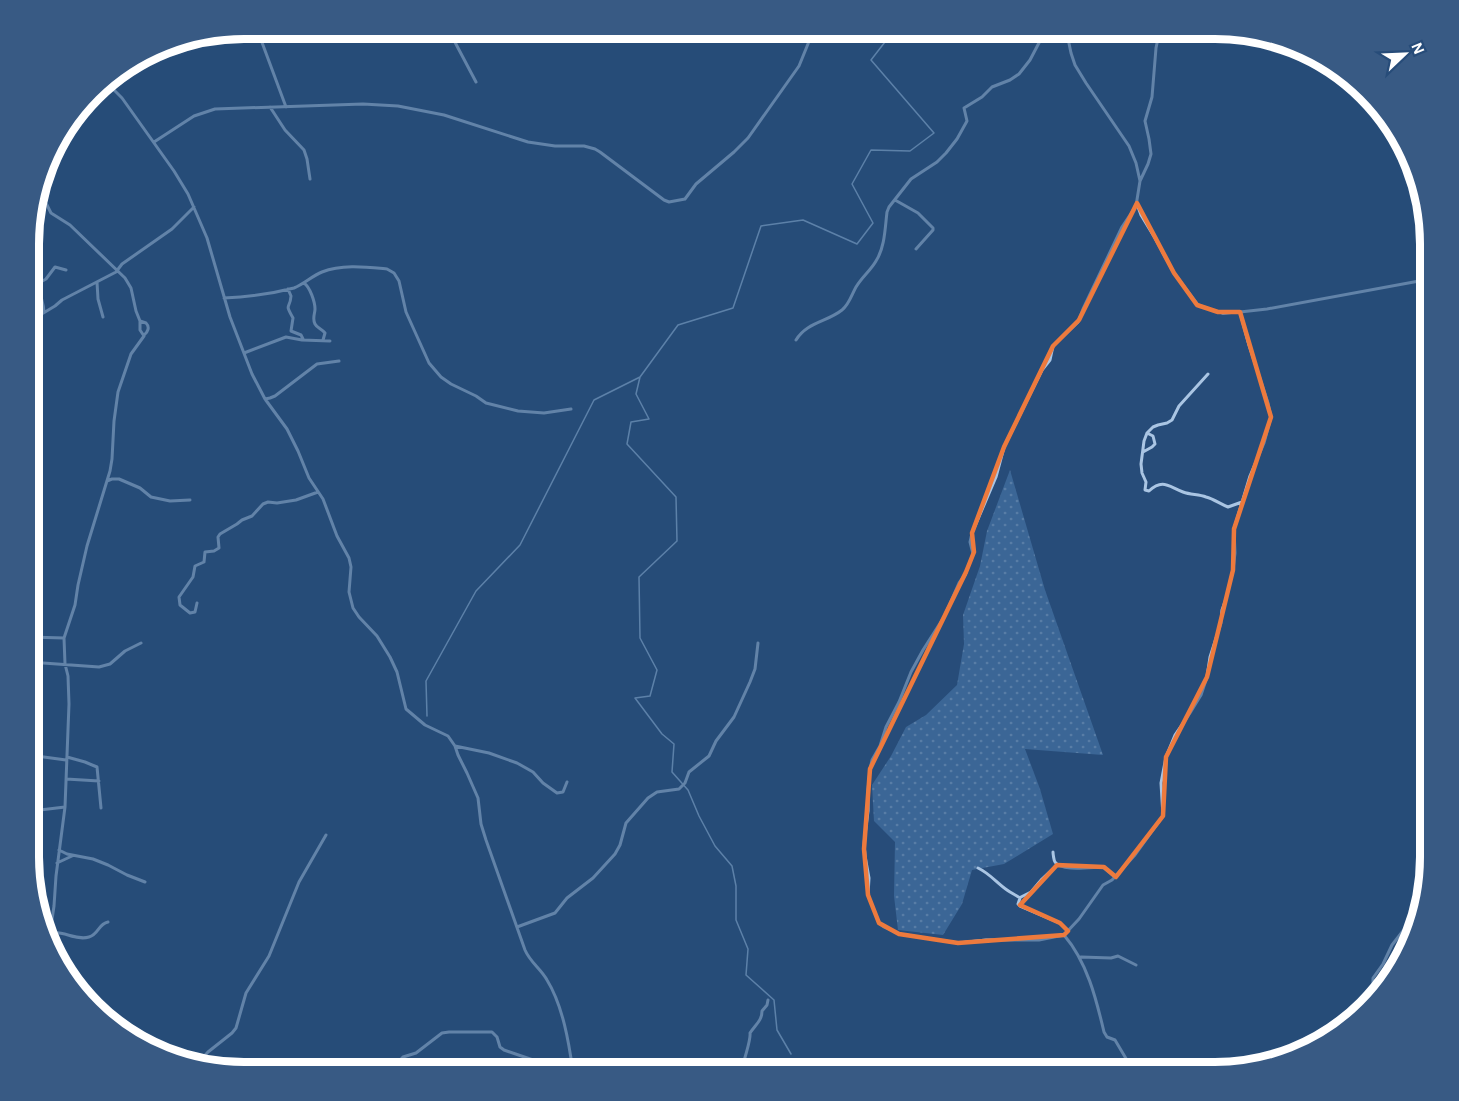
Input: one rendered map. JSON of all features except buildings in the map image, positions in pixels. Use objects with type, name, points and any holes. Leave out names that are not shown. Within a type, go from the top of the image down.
[{"type":"street","points":[[261,39],[286,107]]},
{"type":"street","points":[[453,39],[476,82]]},
{"type":"street","points":[[153,142],[185,121],[204,112],[225,108],[363,104],[398,106],[444,115],[528,142],[555,146],[591,147],[664,200],[674,202],[685,199],[708,172],[734,152],[755,130],[763,115],[799,66],[810,39]]},
{"type":"street","points":[[796,340],[804,330],[845,308],[857,285],[877,260],[883,244],[887,212],[895,200],[911,179],[937,162],[952,146],[966,125],[964,108],[982,97],[989,89],[1019,74],[1030,60],[1041,39]]},
{"type":"street","points":[[1068,39],[1075,65],[1129,146],[1140,181]]},
{"type":"street","points":[[1158,39],[1152,97],[1145,121],[1150,154],[1140,181],[1137,203],[1119,234],[1079,320],[1053,346],[1050,360],[1042,370],[1004,447],[996,477],[972,533],[970,542],[973,554],[965,574],[944,617],[923,650],[872,760],[868,783],[864,849],[869,878],[868,895],[879,922],[884,927],[899,934],[958,943],[986,940],[1039,940],[1064,935],[1079,919],[1103,885],[1116,877],[1135,855],[1163,816],[1161,783],[1166,757],[1175,735],[1201,695],[1207,677],[1233,570],[1234,529],[1271,417],[1240,312]]},
{"type":"street","points":[[112,88],[122,98],[176,174],[194,207],[210,245],[233,326],[254,380],[287,429],[309,478],[323,500],[350,562],[349,592],[353,608],[377,636],[390,657],[397,672],[406,709],[425,725],[448,736],[455,746],[478,798],[481,824],[527,955],[546,978],[554,994],[572,1061]]},
{"type":"street","points":[[270,107],[285,130],[304,150],[310,179]]},
{"type":"street","points":[[895,200],[918,213],[933,228],[916,249]]},
{"type":"street","points":[[44,202],[54,216],[69,225],[118,270],[129,285],[141,321],[140,330],[144,335]]},
{"type":"street","points":[[1137,203],[1141,215],[1173,273],[1197,304],[1218,312],[1240,312],[1297,304],[1420,281]]},
{"type":"street","points":[[39,321],[40,315],[62,300],[118,270],[122,264],[172,229],[194,207]]},
{"type":"street","points":[[109,276],[112,266]]},
{"type":"street","points":[[39,283],[46,279],[54,267],[66,270]]},
{"type":"street","points":[[224,298],[246,297],[288,289],[338,267],[387,269],[394,273],[399,282],[406,312],[429,363],[441,377],[486,403],[518,411],[544,413],[571,410]]},
{"type":"street","points":[[97,282],[98,299],[103,317]]},
{"type":"street","points":[[304,283],[309,287],[315,305],[314,322],[326,333],[322,340]]},
{"type":"street","points":[[39,288],[44,312]]},
{"type":"street","points":[[288,289],[291,296],[287,310],[293,318],[291,329],[294,333],[301,335],[303,340]]},
{"type":"street","points":[[52,926],[57,863],[65,820],[69,704],[64,638],[75,604],[87,546],[112,459],[118,392],[131,354],[148,331],[146,323],[141,321]]},
{"type":"street","points":[[244,353],[290,337],[330,341]]},
{"type":"street","points":[[266,399],[275,396],[317,364],[339,361]]},
{"type":"street","points":[[1208,374],[1179,406],[1172,420],[1153,427],[1147,433],[1141,464],[1146,482],[1145,490],[1149,491],[1156,485],[1163,484],[1181,492],[1212,498],[1228,507],[1243,501]]},
{"type":"street","points":[[1143,452],[1155,444],[1153,436],[1147,433]]},
{"type":"street","points":[[107,481],[119,479],[140,488],[151,496],[170,501],[190,500]]},
{"type":"street","points":[[197,603],[195,612],[190,613],[180,605],[179,597],[193,577],[195,566],[204,562],[205,552],[219,548],[220,534],[252,516],[263,504],[296,500],[318,492]]},
{"type":"street","points":[[39,637],[64,638]]},
{"type":"street","points":[[39,663],[105,666],[125,651],[141,643]]},
{"type":"street","points":[[517,927],[555,913],[567,898],[593,878],[615,854],[626,823],[648,798],[657,792],[679,789],[685,783],[689,772],[709,756],[716,741],[734,717],[750,682],[755,669],[758,643]]},
{"type":"street","points":[[455,746],[494,754],[517,763],[536,774],[543,783],[557,793],[563,792],[567,782]]},
{"type":"street","points":[[39,756],[66,758],[97,767],[101,808]]},
{"type":"street","points":[[66,779],[99,781]]},
{"type":"street","points":[[39,810],[65,807]]},
{"type":"street","points":[[202,1058],[236,1028],[246,993],[269,956],[299,882],[327,835]]},
{"type":"street","points":[[59,850],[108,865],[145,882]]},
{"type":"street","points":[[1053,852],[1054,862],[1057,865],[1071,869],[1103,867],[1116,877]]},
{"type":"street","points":[[57,863],[74,856]]},
{"type":"street","points":[[1057,865],[1031,892],[1020,898],[1018,904],[1060,923],[1068,931]]},
{"type":"street","points":[[978,868],[1020,898]]},
{"type":"street","points":[[1372,988],[1373,978],[1392,945],[1406,927],[1413,910]]},
{"type":"street","points":[[53,931],[74,938],[88,938],[94,935],[103,923],[108,922]]},
{"type":"street","points":[[1064,935],[1075,948],[1090,981],[1104,1032],[1107,1037],[1115,1040],[1128,1062]]},
{"type":"street","points":[[1080,957],[1116,956],[1136,965]]},
{"type":"street","points":[[743,1062],[751,1039],[750,1033],[756,1027],[768,1000]]},
{"type":"street","points":[[1329,1028],[1352,1009]]},
{"type":"street","points":[[398,1062],[403,1057],[416,1053],[442,1034],[489,1031],[495,1033],[500,1047],[517,1056],[536,1061],[584,1062]]},
{"type":"highlighted area","points":[[1137,203],[1174,273],[1197,305],[1218,312],[1240,312],[1271,417],[1234,529],[1233,570],[1207,677],[1166,757],[1163,816],[1116,877],[1104,867],[1057,865],[1020,905],[1060,923],[1068,931],[1064,935],[958,943],[899,934],[879,923],[868,895],[864,849],[870,769],[974,552],[972,533],[1004,447],[1053,346],[1079,320]]},
{"type":"shaded area","points":[[1010,470],[1045,590],[1103,755],[1025,749],[1053,834],[1004,864],[972,870],[962,904],[943,935],[898,930],[894,896],[895,842],[874,821],[872,785],[906,727],[926,715],[957,685],[964,644],[963,615],[980,566],[987,531]]},
{"type":"waterway","points":[[791,1054],[777,1030],[774,1000],[746,975],[748,949],[736,920],[736,886],[732,866],[715,846],[688,790],[672,772],[674,744],[662,734],[635,698],[650,696],[657,670],[640,638],[639,577],[677,541],[676,497],[627,444],[631,422],[649,419],[636,394],[640,377],[678,325],[733,308],[761,226],[803,220],[857,244],[873,223],[852,184],[871,150],[910,151],[934,133],[871,60],[887,39]]},
{"type":"waterway","points":[[427,716],[426,681],[476,591],[520,545],[594,400],[640,377]]}]
